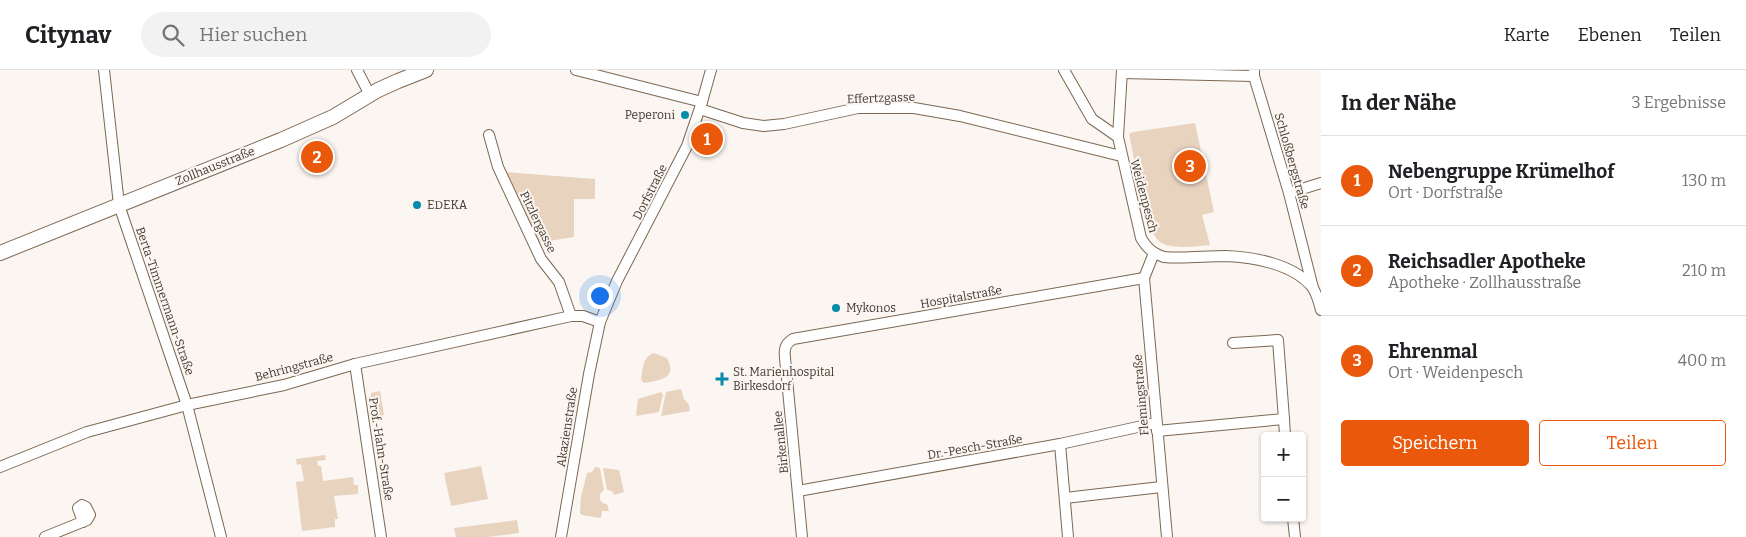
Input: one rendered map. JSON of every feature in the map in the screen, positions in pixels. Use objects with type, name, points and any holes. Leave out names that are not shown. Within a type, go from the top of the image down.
[{"type":"street","name":"Berta-Timmermann-Straße","points":[[104,70],[119,205],[187,405],[221,537]]},
{"type":"street","points":[[357,70],[370,95]]},
{"type":"street","name":"Zollhausstraße","points":[[0,253],[332,118],[370,95],[426,70]]},
{"type":"street","name":"Effertzgasse","points":[[576,70],[701,106],[743,122],[764,126],[784,124],[858,108],[914,108],[960,116],[1121,156]]},
{"type":"street","name":"Dorfstraße","points":[[600,322],[618,281],[687,146],[711,70]]},
{"type":"street","points":[[1064,70],[1092,118],[1118,137]]},
{"type":"street","points":[[1122,71],[1254,73]]},
{"type":"street","name":"Weidenpesch","points":[[1122,71],[1118,137],[1121,156],[1141,238],[1154,254]]},
{"type":"street","name":"Schloßbergstraße","points":[[1254,73],[1317,289]]},
{"type":"street","name":"Pitzlergasse","points":[[489,135],[498,167],[541,259],[559,282],[571,316]]},
{"type":"street","points":[[1289,193],[1321,183]]},
{"type":"street","points":[[1154,254],[1164,258],[1223,256],[1254,259],[1278,266],[1294,273],[1317,289],[1321,310]]},
{"type":"street","name":"Flemingstraße","points":[[1154,254],[1144,278],[1166,537]]},
{"type":"street","name":"Hospitalstraße","points":[[786,346],[793,339],[1144,278]]},
{"type":"street","name":"Behringstraße","points":[[0,467],[86,432],[187,405],[284,385],[355,364],[571,316],[583,316],[600,322]]},
{"type":"street","name":"Akazienstraße","points":[[562,537],[588,374],[600,322]]},
{"type":"street","points":[[1233,343],[1278,340],[1285,432]]},
{"type":"street","name":"Birkenallee","points":[[786,346],[785,358],[802,537]]},
{"type":"street","name":"Prof.-Hahn-Straße","points":[[355,364],[381,537]]},
{"type":"street","name":"Dr.-Pesch-Straße","points":[[798,491],[1157,427],[1284,419]]},
{"type":"street","points":[[1060,444],[1068,537]]},
{"type":"street","points":[[1065,498],[1161,487]]},
{"type":"street","points":[[45,537],[83,522]]},
{"type":"street","points":[[1293,522],[1295,537]]},
{"type":"shaded area","points":[[1195,123],[1214,212],[1202,215],[1210,245],[1170,246],[1160,242],[1154,235],[1149,223],[1140,191],[1129,134]]},
{"type":"shaded area","points":[[504,172],[595,179],[595,199],[574,199],[574,237],[537,243]]},
{"type":"shaded area","points":[[654,353],[667,358],[670,365],[669,374],[656,381],[644,383],[641,380],[645,360]]},
{"type":"shaded area","points":[[681,389],[690,411],[661,416],[666,392]]},
{"type":"shaded area","points":[[380,391],[384,415],[380,416],[381,421],[372,423],[367,397],[371,396],[371,393]]},
{"type":"shaded area","points":[[661,392],[663,395],[659,412],[636,416],[638,399]]},
{"type":"shaded area","points":[[325,455],[326,460],[317,461],[318,466],[321,466],[323,481],[353,477],[354,485],[358,485],[358,494],[334,496],[338,519],[335,519],[335,527],[302,531],[296,482],[304,481],[301,464],[297,465],[296,459]]},
{"type":"shaded area","points":[[481,466],[488,499],[451,506],[444,473]]},
{"type":"shaded area","points":[[595,467],[600,468],[604,490],[600,494],[600,500],[607,504],[609,511],[602,511],[601,518],[580,513],[581,497],[587,473],[592,472]]},
{"type":"shaded area","points":[[603,468],[619,470],[624,492],[614,495],[612,491],[607,490]]},
{"type":"shaded area","points":[[517,520],[519,533],[487,537],[456,537],[454,528]]},
{"type":"place","name":"Peperoni","points":[[685,115]]},
{"type":"place","name":"Nebengruppe Krümelhof","points":[[707,139]]},
{"type":"place","name":"Reichsadler Apotheke","points":[[317,157]]},
{"type":"place","name":"Ehrenmal","points":[[1190,166]]},
{"type":"place","name":"EDEKA","points":[[417,205]]},
{"type":"place","name":"Mykonos","points":[[836,308]]},
{"type":"place","name":"St. Marienhospital Birkesdorf","points":[[722,379]]}]
